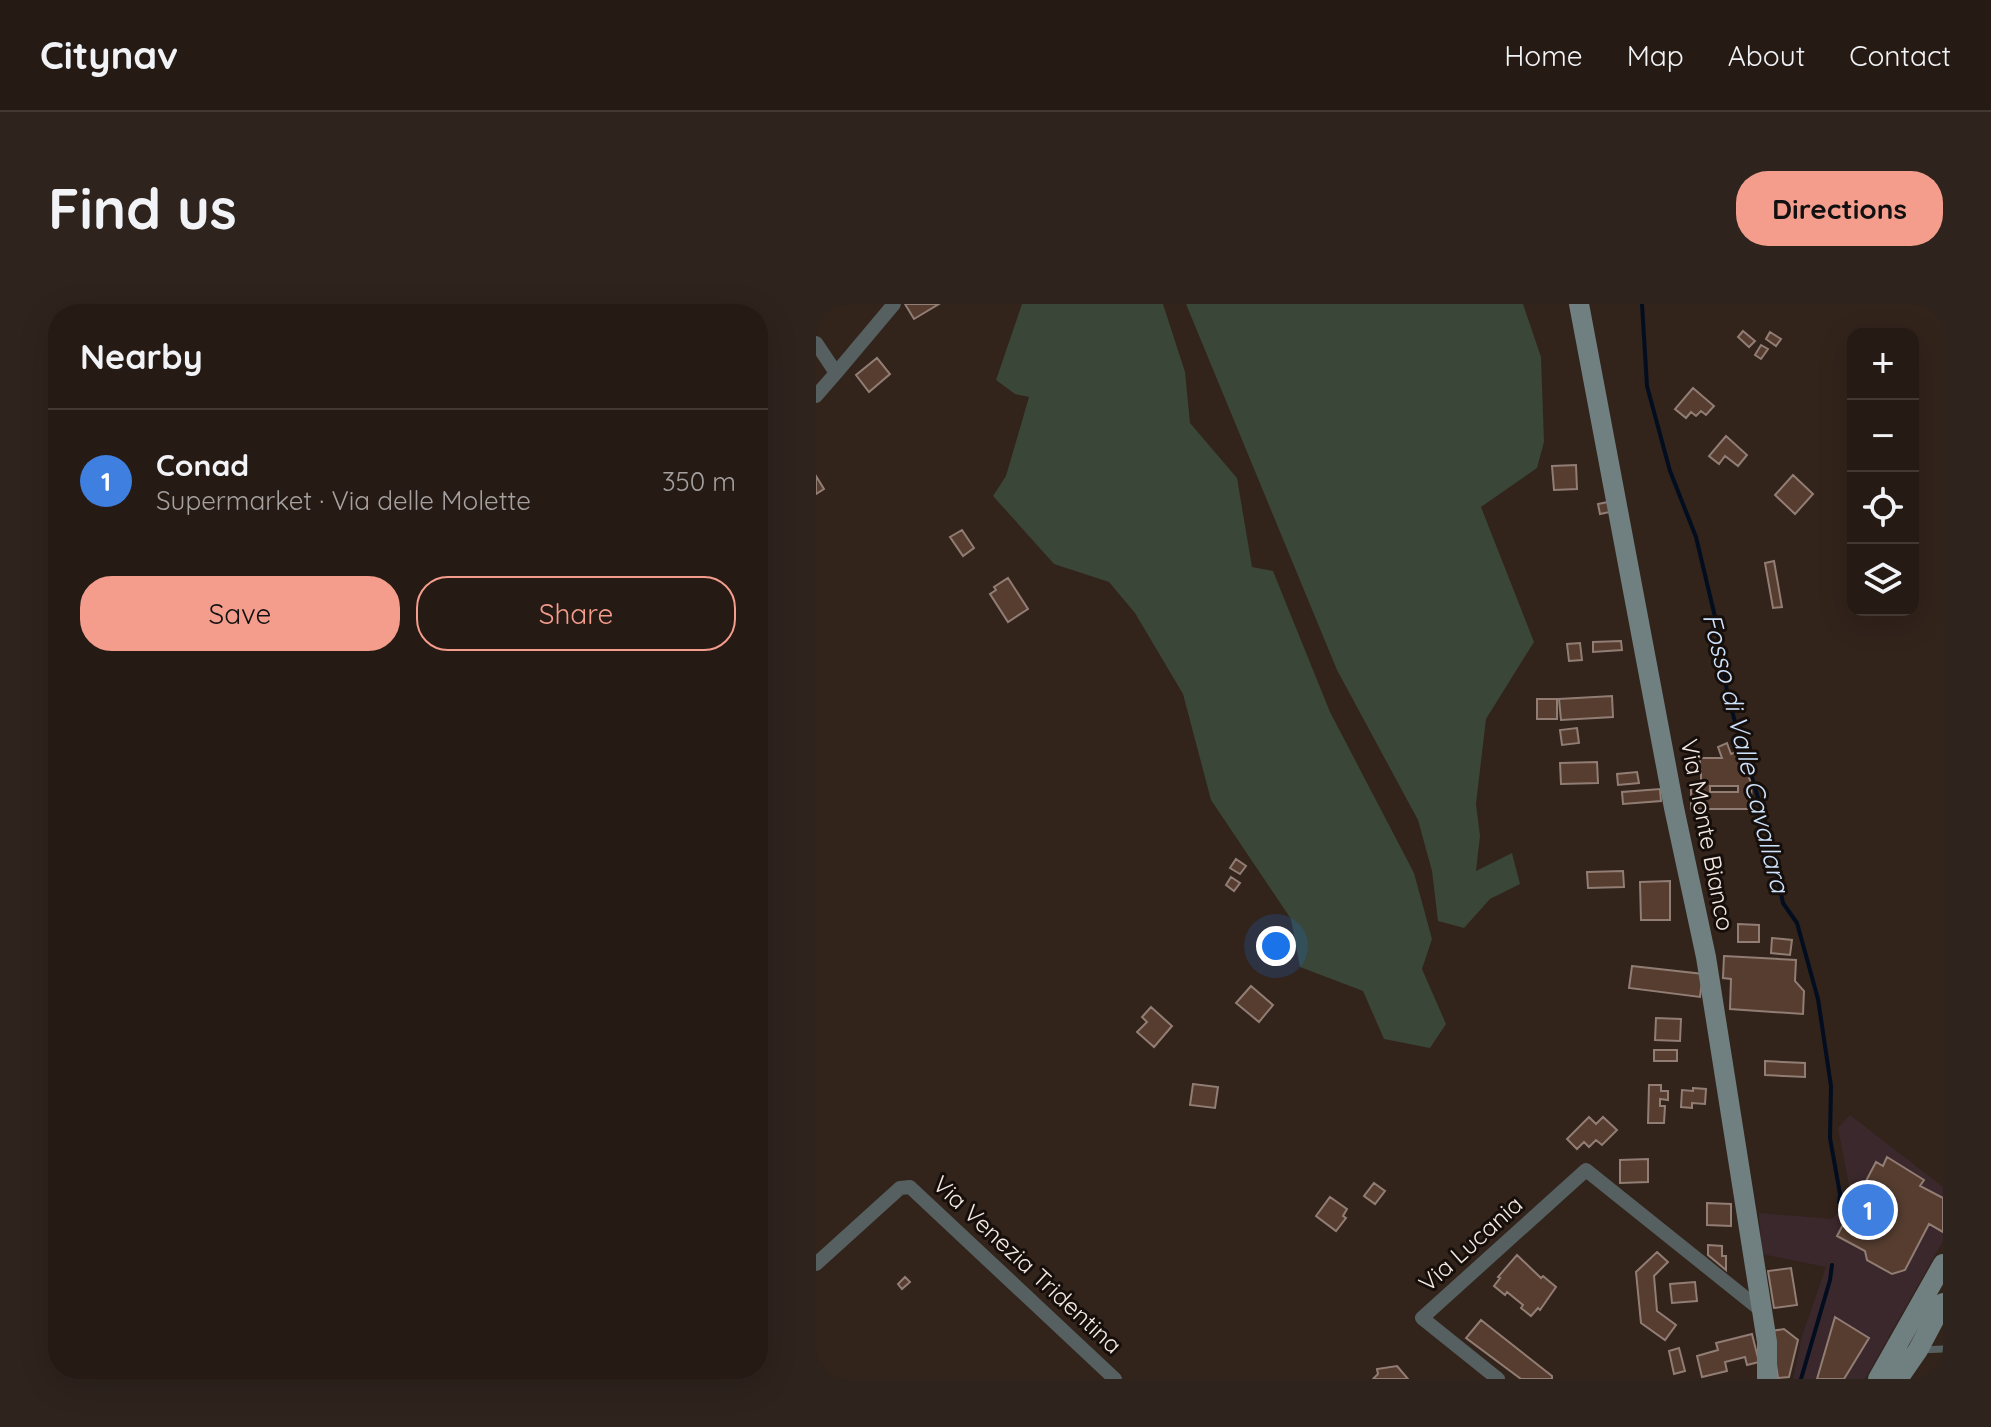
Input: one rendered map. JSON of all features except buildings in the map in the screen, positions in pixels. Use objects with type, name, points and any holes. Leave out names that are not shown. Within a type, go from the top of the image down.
[{"type":"main road","name":"Via Monte Bianco","points":[[1579,304],[1674,808],[1706,957],[1762,1311],[1768,1357],[1767,1379]]},
{"type":"main road","points":[[1878,1379],[1943,1264]]},
{"type":"main road","points":[[1898,1379],[1918,1350],[1943,1303]]},
{"type":"street","points":[[816,396],[894,304]]},
{"type":"street","points":[[816,343],[836,373]]},
{"type":"street","name":"Via Lucania","points":[[1498,1379],[1422,1318],[1586,1170],[1762,1311]]},
{"type":"street","name":"Via Venezia Tridentina","points":[[816,1264],[900,1188],[907,1186],[927,1201],[1115,1379]]},
{"type":"lane","points":[[1918,1350],[1943,1349]]},
{"type":"shaded area","points":[[1850,1115],[1943,1187],[1943,1241],[1865,1379],[1793,1379],[1802,1336],[1826,1267],[1762,1254],[1759,1213],[1832,1219],[1850,1190],[1838,1128]]},
{"type":"green space","points":[[1022,304],[1163,304],[1185,372],[1190,423],[1237,478],[1252,567],[1273,571],[1330,712],[1414,873],[1432,939],[1422,969],[1446,1024],[1430,1048],[1384,1039],[1363,991],[1300,967],[1291,919],[1211,800],[1183,694],[1135,613],[1109,582],[1054,564],[993,496],[1006,476],[1029,397],[1015,394],[996,380]]},
{"type":"green space","points":[[1186,304],[1523,304],[1541,357],[1544,442],[1537,468],[1481,507],[1534,642],[1486,719],[1476,804],[1480,836],[1476,871],[1512,853],[1520,884],[1490,899],[1464,928],[1438,921],[1432,871],[1418,820],[1337,670]]},
{"type":"waterway","name":"Fosso di Valle Cavallara","points":[[1642,304],[1647,386],[1670,471],[1696,537],[1716,621],[1728,698],[1768,831],[1783,903],[1797,923],[1818,999],[1831,1086],[1830,1138],[1839,1203]]},
{"type":"waterway","name":"Fosso di Valle Cavallara","points":[[1801,1379],[1832,1265]]},
{"type":"place","name":"Conad","points":[[1868,1210]]}]
